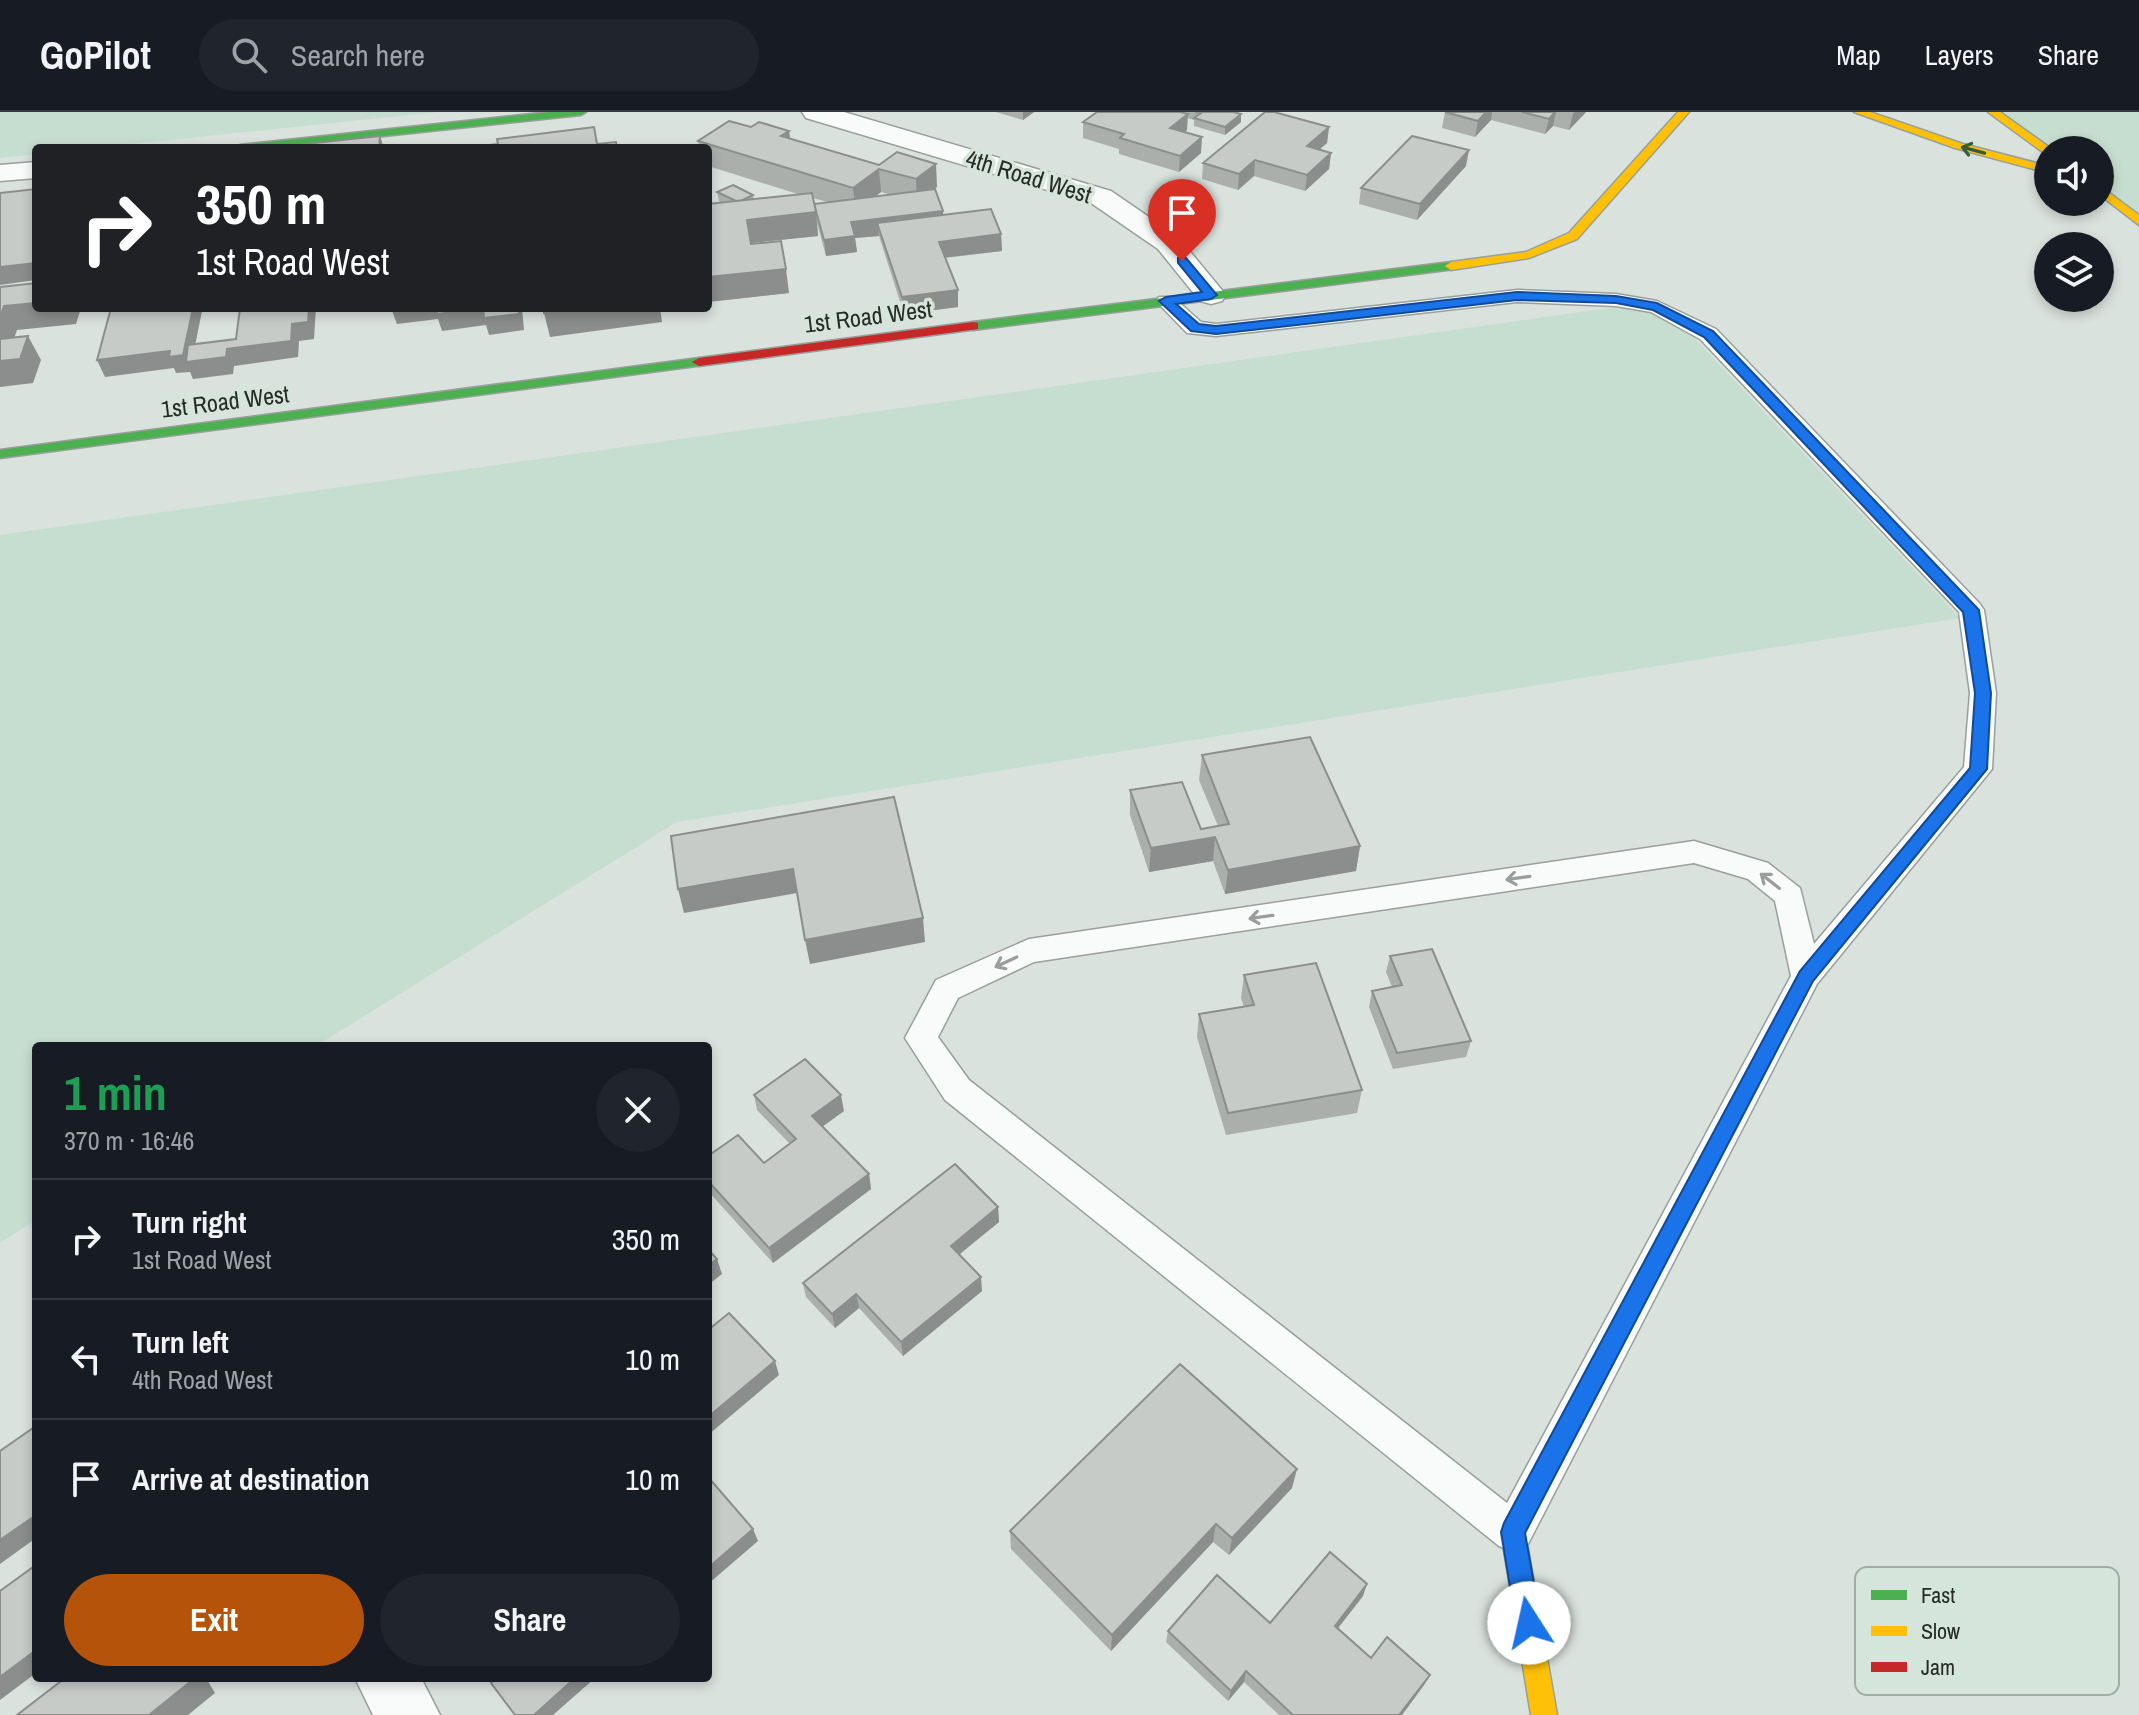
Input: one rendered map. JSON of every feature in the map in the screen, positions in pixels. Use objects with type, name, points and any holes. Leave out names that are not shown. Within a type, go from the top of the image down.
[{"type":"street","points":[[278,144],[581,112]]},
{"type":"street","name":"4th Road West","points":[[815,112],[1101,197],[1168,243],[1211,295]]},
{"type":"street","name":"1st Road West","points":[[0,454],[1211,295],[1492,262],[1553,249],[1573,236],[1684,112]]},
{"type":"street","points":[[1859,112],[1959,146],[2034,166]]},
{"type":"street","points":[[1993,112],[2034,141]]},
{"type":"street","points":[[0,173],[32,170]]},
{"type":"street","points":[[2130,205],[2139,221]]},
{"type":"street","points":[[1513,1532],[1544,1715]]},
{"type":"street","points":[[388,1682],[409,1715]]},
{"type":"lane","points":[[1166,301],[1195,328],[1216,330],[1517,296],[1616,300],[1657,307],[1708,334],[1971,610],[1983,693],[1978,769],[1806,976],[1513,1532],[957,1090],[921,1038],[947,989],[1029,951],[1694,852],[1758,871],[1789,896],[1806,976]]},
{"type":"green space","points":[[0,112],[438,112],[131,144],[32,144],[32,154],[0,158]]},
{"type":"green space","points":[[1994,112],[2139,112],[2139,222],[2114,203],[2114,136],[2034,136],[2034,140]]},
{"type":"green space","points":[[1659,301],[1960,618],[677,822],[322,1042],[32,1042],[32,1223],[0,1243],[0,535]]},
{"type":"building","points":[[1097,112],[1180,112],[1188,114],[1170,128],[1202,137],[1180,156],[1120,138],[1124,134],[1083,122]]},
{"type":"building","points":[[1195,112],[1241,114],[1225,127],[1194,118],[1201,113]]},
{"type":"building","points":[[1265,112],[1329,127],[1307,146],[1331,153],[1307,175],[1255,160],[1239,174],[1203,163]]},
{"type":"building","points":[[1445,112],[1486,112],[1478,121]]},
{"type":"building","points":[[1522,112],[1555,112],[1549,119]]},
{"type":"building","points":[[729,121],[751,127],[759,122],[789,131],[781,136],[879,165],[897,152],[936,164],[916,179],[879,169],[853,188],[698,141]]},
{"type":"building","points":[[594,127],[597,144],[498,144],[497,139]]},
{"type":"building","points":[[380,136],[379,144],[305,144]]},
{"type":"building","points":[[1412,136],[1469,150],[1420,204],[1361,188]]},
{"type":"building","points":[[733,185],[753,195],[736,201],[717,192]]},
{"type":"building","points":[[32,189],[32,263],[0,267],[0,193]]},
{"type":"building","points":[[935,189],[943,211],[851,222],[855,236],[824,240],[814,204]]},
{"type":"building","points":[[812,193],[816,212],[747,220],[751,244],[781,241],[786,269],[712,277],[712,204]]},
{"type":"building","points":[[991,209],[1001,234],[939,242],[958,290],[902,297],[877,223]]},
{"type":"building","points":[[32,283],[32,303],[4,306],[0,318],[0,287]]},
{"type":"building","points":[[110,312],[192,312],[183,355],[169,357],[170,351],[97,360]]},
{"type":"building","points":[[239,312],[309,312],[308,322],[292,324],[291,341],[227,349],[226,357],[186,362],[188,345],[236,339]]},
{"type":"building","points":[[483,312],[519,312],[519,314],[484,318]]},
{"type":"building","points":[[28,336],[20,359],[0,361],[0,339]]},
{"type":"building","points":[[1310,737],[1360,846],[1228,870],[1215,837],[1151,848],[1130,790],[1182,782],[1201,829],[1229,824],[1202,755]]},
{"type":"building","points":[[894,797],[923,918],[805,940],[793,869],[678,889],[671,836]]},
{"type":"building","points":[[1432,949],[1471,1041],[1397,1053],[1372,991],[1402,985],[1390,956]]},
{"type":"building","points":[[1316,963],[1362,1090],[1228,1113],[1199,1014],[1254,1005],[1244,975]]},
{"type":"building","points":[[805,1059],[841,1095],[812,1116],[869,1174],[769,1248],[712,1185],[712,1153],[738,1135],[764,1163],[796,1139],[754,1095]]},
{"type":"building","points":[[955,1164],[998,1207],[951,1246],[981,1277],[901,1342],[856,1294],[832,1314],[803,1283]]},
{"type":"building","points":[[729,1313],[775,1361],[712,1414],[712,1327]]},
{"type":"building","points":[[1180,1364],[1297,1469],[1232,1538],[1216,1524],[1112,1635],[1010,1531]]},
{"type":"building","points":[[32,1429],[32,1518],[0,1540],[0,1451]]},
{"type":"building","points":[[712,1482],[753,1529],[712,1565]]},
{"type":"building","points":[[1330,1552],[1367,1584],[1335,1626],[1371,1658],[1387,1637],[1430,1675],[1399,1715],[1293,1715],[1246,1671],[1231,1691],[1168,1631],[1217,1575],[1270,1623]]},
{"type":"building","points":[[32,1568],[32,1653],[0,1677],[0,1591]]},
{"type":"building","points":[[60,1682],[190,1682],[149,1715],[17,1715]]},
{"type":"building","points":[[571,1682],[534,1715],[515,1715],[491,1683]]},
{"type":"traffic: fast","points":[[278,144],[581,112]]},
{"type":"traffic: fast","points":[[973,326],[1451,266]]},
{"type":"traffic: fast","points":[[0,454],[699,362]]},
{"type":"traffic: slow","points":[[1451,266],[1529,255],[1573,236],[1684,112]]},
{"type":"traffic: slow","points":[[1859,112],[1959,146],[2034,166]]},
{"type":"traffic: slow","points":[[1993,112],[2034,141]]},
{"type":"traffic: slow","points":[[2114,200],[2139,221]]},
{"type":"traffic: slow","points":[[1513,1532],[1544,1715]]},
{"type":"traffic: jam","points":[[699,362],[973,326]]},
{"type":"route","points":[[1182,261],[1211,295],[1166,301],[1195,328],[1245,328],[1517,296],[1616,300],[1657,307],[1708,334],[1971,610],[1983,693],[1978,769],[1806,976],[1513,1532],[1529,1623]]}]
